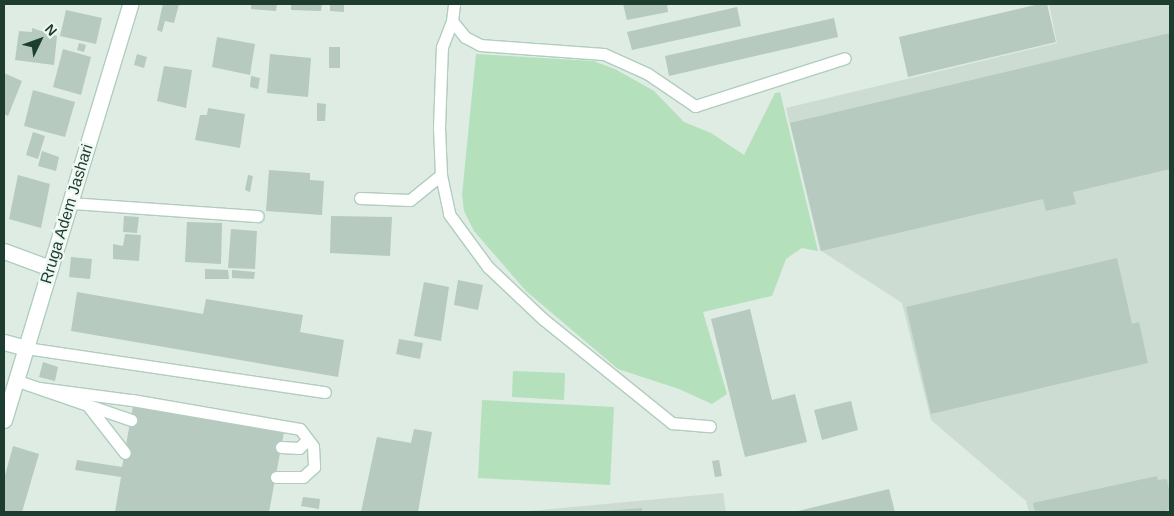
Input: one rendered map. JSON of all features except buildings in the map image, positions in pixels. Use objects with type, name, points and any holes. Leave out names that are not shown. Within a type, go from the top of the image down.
[{"type":"main road","name":"Rruga Adem Jashari","points":[[4,420],[131,5]]},
{"type":"main road","points":[[4,251],[50,268]]},
{"type":"main road","points":[[4,342],[26,348]]},
{"type":"lane","points":[[454,4],[452,21],[442,47],[438,127],[441,175],[449,214],[488,267],[543,319],[672,423],[710,426]]},
{"type":"lane","points":[[452,21],[465,37],[480,46],[604,54],[648,74],[695,106],[845,58]]},
{"type":"lane","points":[[360,198],[410,200],[441,175]]},
{"type":"lane","points":[[70,203],[258,216]]},
{"type":"lane","points":[[26,348],[325,392]]},
{"type":"lane","points":[[15,380],[131,420]]},
{"type":"lane","points":[[39,388],[300,429],[316,453],[309,473],[290,479],[276,477]]},
{"type":"lane","points":[[89,407],[125,453]]},
{"type":"lane","points":[[281,447],[299,448],[308,440]]},
{"type":"shaded area","points":[[1049,4],[1170,4],[1170,512],[1029,512],[1026,501],[931,420],[902,303],[820,250],[786,108],[1057,43]]},
{"type":"shaded area","points":[[723,493],[726,512],[519,512]]},
{"type":"green space","points":[[476,54],[593,61],[615,69],[654,91],[684,122],[711,133],[744,155],[775,93],[780,92],[818,251],[802,248],[786,259],[772,296],[703,312],[727,394],[712,404],[679,389],[618,369],[526,291],[474,231],[464,211],[462,195]]},
{"type":"green space","points":[[513,371],[565,373],[564,400],[512,397]]},
{"type":"green space","points":[[482,400],[614,407],[610,485],[478,478]]}]
